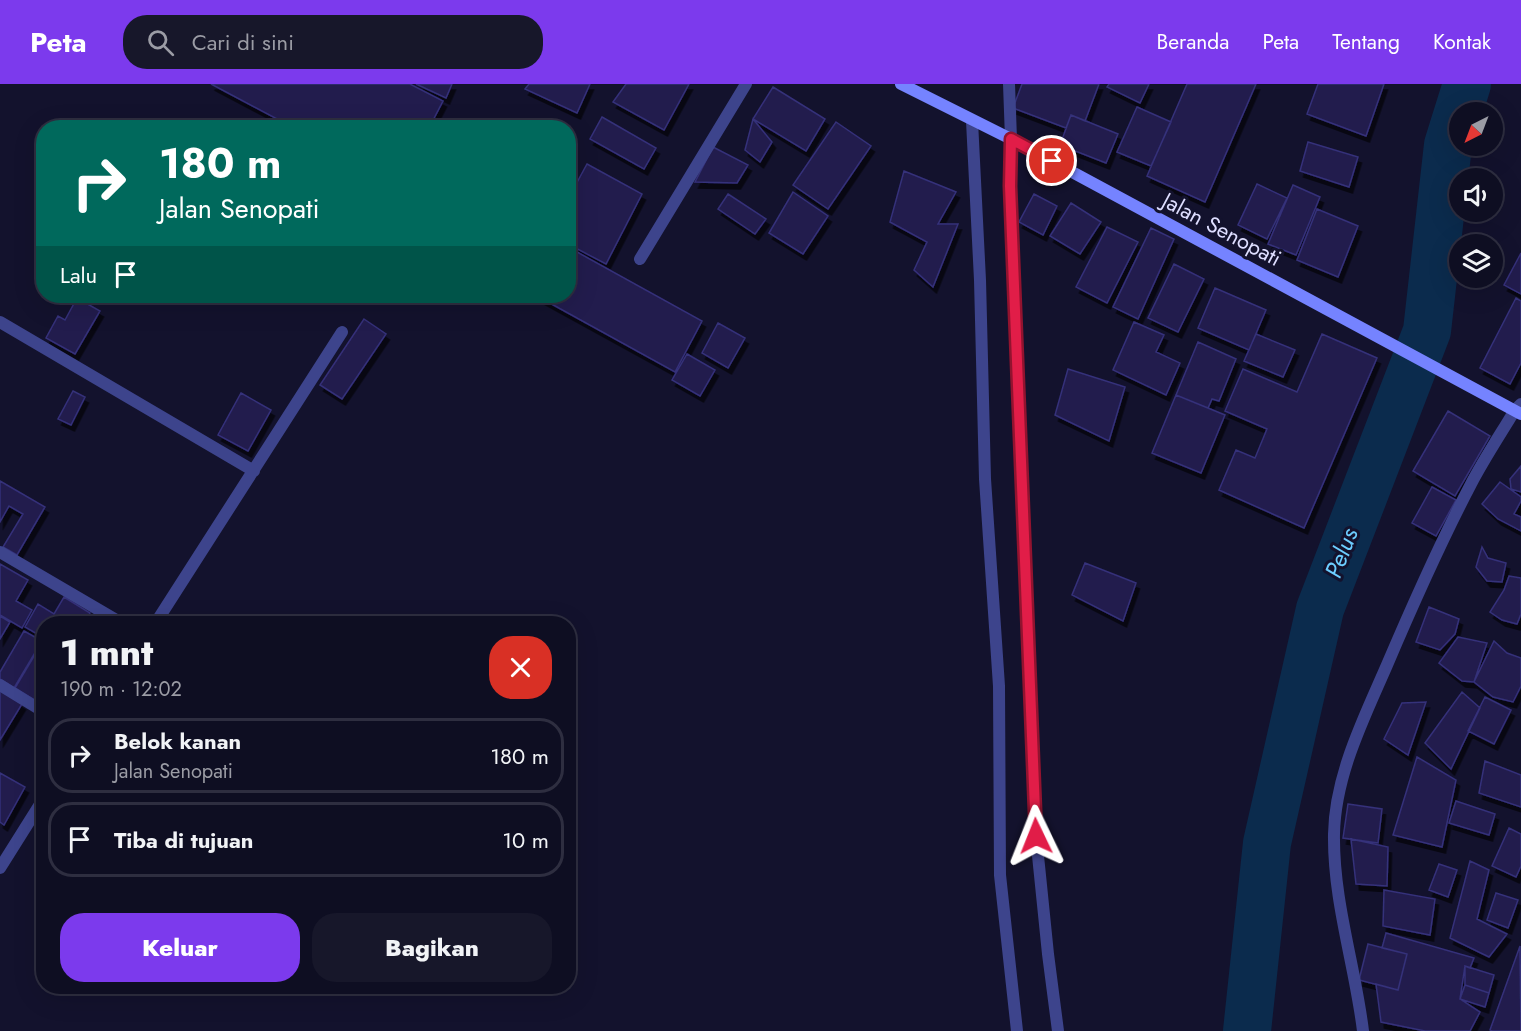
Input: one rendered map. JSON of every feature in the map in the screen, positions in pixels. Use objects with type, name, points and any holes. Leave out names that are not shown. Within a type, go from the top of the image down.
[{"type":"main road","name":"Jalan Senopati","points":[[901,84],[1011,139],[1466,383],[1519,409]]},
{"type":"street","points":[[640,259],[746,84]]},
{"type":"street","points":[[1009,84],[1010,186],[1036,836],[1058,1031]]},
{"type":"street","points":[[972,121],[980,280],[985,479],[999,686],[1000,875],[1017,1031]]},
{"type":"street","points":[[0,322],[254,471]]},
{"type":"street","points":[[160,616],[342,332]]},
{"type":"street","points":[[1363,1031],[1337,886],[1334,832],[1339,797],[1350,753],[1424,580],[1472,482],[1519,409]]},
{"type":"street","points":[[0,552],[109,616]]},
{"type":"street","points":[[0,685],[36,707]]},
{"type":"street","points":[[0,868],[36,811]]},
{"type":"building","points":[[211,84],[410,84],[443,101],[433,120],[279,120]]},
{"type":"building","points":[[416,84],[452,84],[446,98]]},
{"type":"building","points":[[529,84],[590,84],[577,113],[525,89]]},
{"type":"building","points":[[626,84],[689,84],[664,130],[613,102]]},
{"type":"building","points":[[1022,84],[1099,84],[1085,121],[1071,115],[1066,128],[1013,108]]},
{"type":"building","points":[[1109,84],[1149,84],[1140,103],[1107,87]]},
{"type":"building","points":[[1187,84],[1256,84],[1205,202],[1147,176]]},
{"type":"building","points":[[1318,84],[1384,84],[1366,136],[1307,114]]},
{"type":"building","points":[[773,87],[825,119],[806,151],[753,119]]},
{"type":"building","points":[[1137,107],[1171,122],[1151,166],[1117,152]]},
{"type":"building","points":[[1071,115],[1118,134],[1106,163],[1060,145]]},
{"type":"building","points":[[602,117],[656,148],[644,169],[590,139]]},
{"type":"building","points":[[753,119],[772,142],[760,162],[745,150]]},
{"type":"building","points":[[836,122],[871,146],[828,209],[793,185]]},
{"type":"building","points":[[1308,142],[1358,157],[1349,187],[1300,171]]},
{"type":"building","points":[[713,147],[748,165],[737,183],[695,182]]},
{"type":"building","points":[[587,164],[642,194],[606,264],[576,248],[576,184]]},
{"type":"building","points":[[904,171],[956,192],[938,224],[958,224],[933,287],[914,270],[927,242],[890,222]]},
{"type":"building","points":[[1257,184],[1287,198],[1267,239],[1238,225]]},
{"type":"building","points":[[1293,185],[1320,197],[1296,255],[1268,244]]},
{"type":"building","points":[[793,192],[828,216],[803,254],[769,233]]},
{"type":"building","points":[[728,194],[766,219],[755,234],[718,209]]},
{"type":"building","points":[[1034,194],[1057,206],[1043,235],[1019,222]]},
{"type":"building","points":[[1071,203],[1101,222],[1080,254],[1050,236]]},
{"type":"building","points":[[1317,209],[1358,226],[1338,277],[1297,260]]},
{"type":"building","points":[[1107,227],[1138,242],[1107,303],[1076,287]]},
{"type":"building","points":[[1151,228],[1174,239],[1138,319],[1113,307]]},
{"type":"building","points":[[576,251],[702,321],[675,372],[550,303],[576,303]]},
{"type":"building","points":[[1521,253],[1521,294],[1504,285]]},
{"type":"building","points":[[1174,264],[1204,279],[1178,332],[1148,318]]},
{"type":"building","points":[[1215,288],[1266,310],[1249,350],[1198,328]]},
{"type":"building","points":[[1516,298],[1521,301],[1521,363],[1510,384],[1480,368]]},
{"type":"building","points":[[74,303],[86,303],[100,311],[75,354],[46,338],[58,316],[65,320]]},
{"type":"building","points":[[364,319],[386,334],[342,399],[320,385]]},
{"type":"building","points":[[1134,322],[1164,335],[1156,352],[1180,363],[1166,395],[1113,370]]},
{"type":"building","points":[[718,323],[745,338],[728,368],[702,353]]},
{"type":"building","points":[[1256,334],[1295,350],[1283,377],[1244,361]]},
{"type":"building","points":[[1322,334],[1377,358],[1304,528],[1219,490],[1236,450],[1255,458],[1267,429],[1225,411],[1243,369],[1297,392]]},
{"type":"building","points":[[1198,342],[1236,359],[1219,401],[1212,399],[1208,408],[1176,395]]},
{"type":"building","points":[[687,354],[715,370],[700,396],[672,380]]},
{"type":"building","points":[[1068,369],[1125,387],[1109,441],[1055,415]]},
{"type":"building","points":[[73,391],[85,397],[71,425],[58,419]]},
{"type":"building","points":[[241,393],[271,410],[248,451],[218,435]]},
{"type":"building","points":[[1176,395],[1225,415],[1201,473],[1152,453]]},
{"type":"building","points":[[1448,411],[1490,436],[1455,496],[1413,471]]},
{"type":"building","points":[[1521,466],[1521,492],[1511,489],[1510,479]]},
{"type":"building","points":[[0,481],[45,507],[17,555],[3,547],[23,514],[9,506],[0,522]]},
{"type":"building","points":[[1500,482],[1521,497],[1514,514],[1521,517],[1521,531],[1498,519],[1482,504]]},
{"type":"building","points":[[1432,487],[1456,500],[1436,536],[1412,523]]},
{"type":"building","points":[[1482,547],[1488,558],[1506,563],[1502,582],[1487,581],[1476,567]]},
{"type":"building","points":[[1085,563],[1136,583],[1123,621],[1072,595]]},
{"type":"building","points":[[0,564],[28,580],[16,601],[32,610],[22,628],[0,615]]},
{"type":"building","points":[[1509,576],[1521,578],[1521,614],[1517,624],[1502,620],[1490,612],[1504,590]]},
{"type":"building","points":[[64,597],[90,613],[88,616],[36,616],[36,633],[25,627],[38,604],[54,614]]},
{"type":"building","points":[[1429,607],[1459,619],[1455,634],[1440,650],[1416,642]]},
{"type":"building","points":[[0,616],[10,622],[0,639]]},
{"type":"building","points":[[24,631],[36,638],[36,651],[14,688],[0,679],[0,672]]},
{"type":"building","points":[[1458,637],[1487,643],[1474,682],[1462,681],[1439,663]]},
{"type":"building","points":[[1494,641],[1507,653],[1521,658],[1521,686],[1513,702],[1493,697],[1474,682]]},
{"type":"building","points":[[36,653],[36,701],[15,688]]},
{"type":"building","points":[[0,690],[22,704],[0,740]]},
{"type":"building","points":[[1462,692],[1480,708],[1451,769],[1425,743]]},
{"type":"building","points":[[1485,697],[1511,710],[1494,744],[1468,731]]},
{"type":"building","points":[[1426,702],[1408,755],[1384,739],[1402,703]]},
{"type":"building","points":[[1417,757],[1456,780],[1442,847],[1393,835]]},
{"type":"building","points":[[1485,761],[1521,775],[1521,807],[1479,793]]},
{"type":"building","points":[[0,773],[25,787],[4,825],[0,822]]},
{"type":"building","points":[[1456,801],[1495,814],[1489,835],[1449,823]]},
{"type":"building","points":[[1348,804],[1382,809],[1378,843],[1343,838]]},
{"type":"building","points":[[1509,828],[1521,834],[1521,866],[1516,877],[1492,866]]},
{"type":"building","points":[[1351,839],[1388,847],[1387,886],[1356,884]]},
{"type":"building","points":[[1470,861],[1489,870],[1477,919],[1507,934],[1489,957],[1450,938]]},
{"type":"building","points":[[1439,864],[1457,870],[1448,897],[1429,890]]},
{"type":"building","points":[[1384,890],[1435,899],[1430,935],[1383,926]]},
{"type":"building","points":[[1496,893],[1518,900],[1508,928],[1487,920]]},
{"type":"building","points":[[1386,933],[1474,958],[1470,968],[1465,966],[1460,999],[1480,1012],[1470,1031],[1425,1031],[1381,1022],[1376,984],[1398,990],[1407,954],[1382,948]]},
{"type":"building","points":[[1368,944],[1407,954],[1398,990],[1359,980]]},
{"type":"building","points":[[1520,946],[1521,1031],[1492,1031],[1490,1030]]},
{"type":"building","points":[[1465,966],[1494,975],[1489,993],[1465,985]]},
{"type":"building","points":[[1465,985],[1489,993],[1485,1007],[1460,999]]},
{"type":"waterway","name":"Pelus","points":[[1247,1031],[1267,843],[1320,609],[1427,331],[1448,145],[1467,84]]},
{"type":"route","points":[[1036,836],[1010,186],[1011,139],[1052,161]]}]
